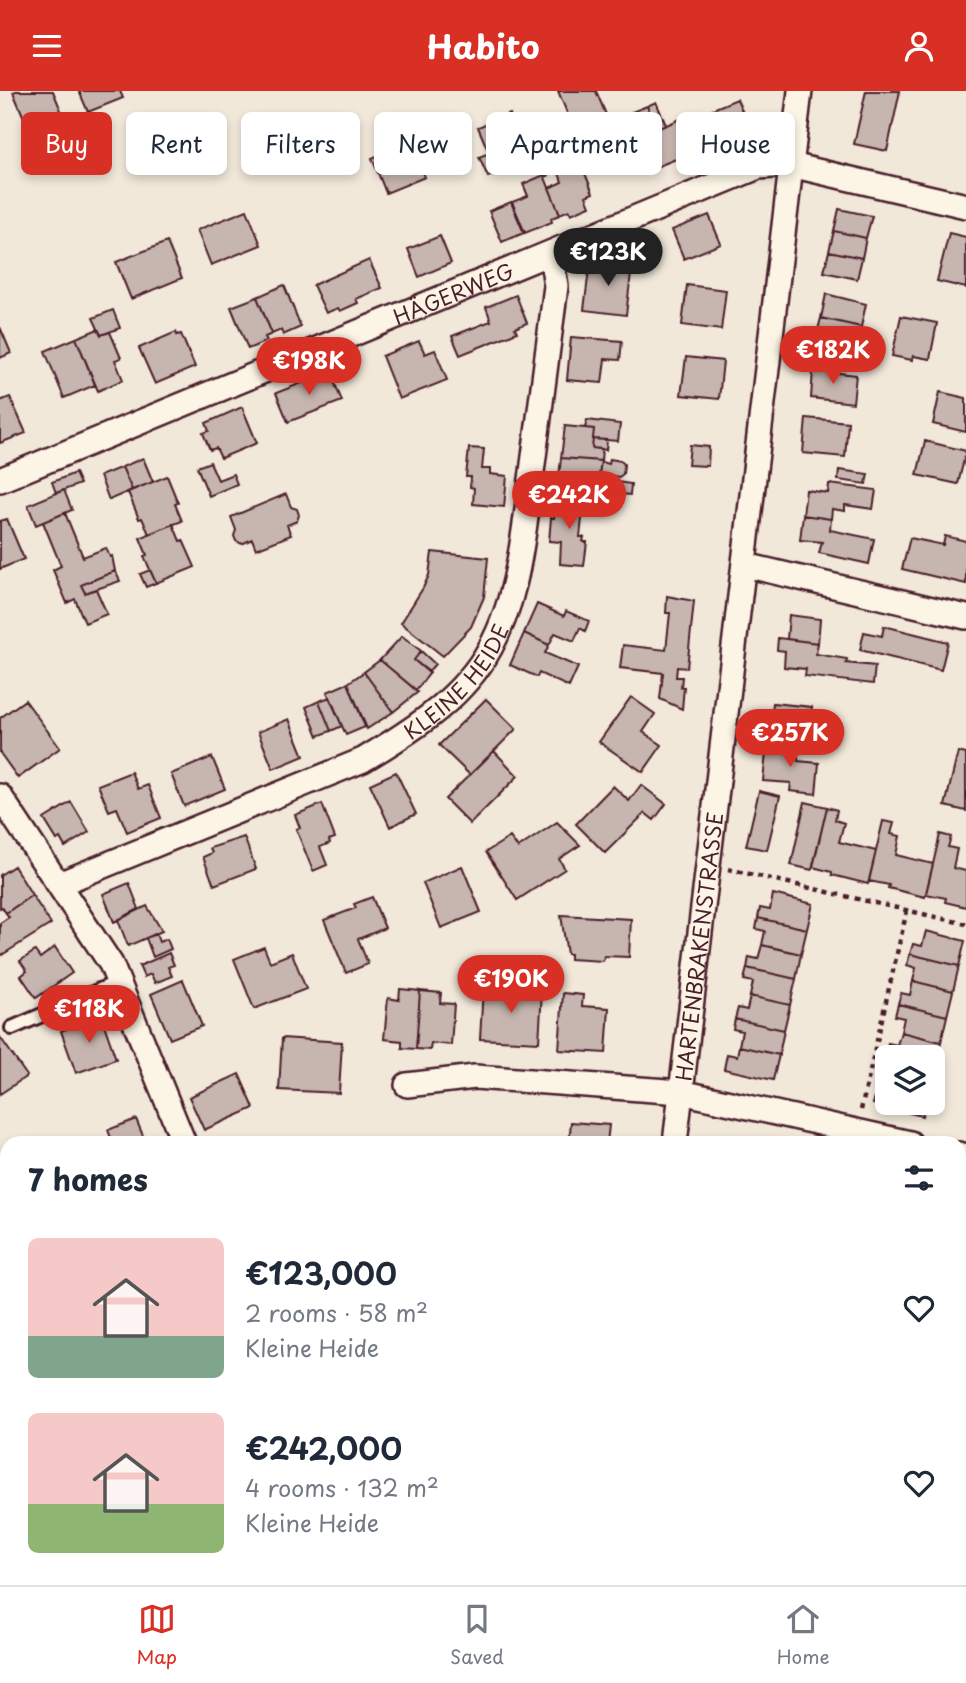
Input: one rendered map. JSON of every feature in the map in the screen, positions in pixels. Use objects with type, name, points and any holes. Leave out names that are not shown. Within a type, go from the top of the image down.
[{"type":"street","name":"HARTENBRAKENSTRASSE","points":[[795,132],[800,91]]},
{"type":"street","name":"HÄGERWEG","points":[[795,166],[966,206]]},
{"type":"street","name":"HÄGERWEG","points":[[0,480],[739,175]]},
{"type":"street","name":"HARTENBRAKENSTRASSE","points":[[676,1136],[790,175]]},
{"type":"street","name":"KLEINE HEIDE","points":[[59,884],[363,760],[410,732],[453,697],[485,658],[506,613],[520,561],[555,286],[551,253]]},
{"type":"street","points":[[745,565],[966,617]]},
{"type":"street","points":[[0,796],[111,964],[181,1136]]},
{"type":"street","name":"HARTENBRAKENSTRASSE","points":[[407,1085],[475,1077],[681,1091]]},
{"type":"street","points":[[681,1091],[881,1136]]},
{"type":"lane","points":[[12,1028],[118,982]]},
{"type":"path","points":[[708,864],[966,924]]},
{"type":"path","points":[[856,1130],[907,910]]},
{"type":"building","points":[[53,91],[62,112],[22,112],[13,92]]},
{"type":"building","points":[[79,91],[120,91],[123,98],[88,112]]},
{"type":"building","points":[[558,91],[596,91],[605,112],[567,112]]},
{"type":"building","points":[[866,91],[900,91],[887,151],[854,144]]},
{"type":"building","points":[[737,99],[742,112],[705,112]]},
{"type":"building","points":[[656,102],[660,112],[650,112],[647,106]]},
{"type":"building","points":[[647,106],[650,112],[632,112]]},
{"type":"building","points":[[676,121],[676,159],[662,165],[662,127]]},
{"type":"building","points":[[486,124],[486,146],[478,127]]},
{"type":"building","points":[[486,154],[486,173],[479,157]]},
{"type":"building","points":[[379,175],[424,175],[425,177],[386,193]]},
{"type":"building","points":[[544,175],[560,215],[551,218],[552,222],[525,233],[512,202],[528,196],[523,184]]},
{"type":"building","points":[[560,175],[586,175],[593,193],[586,196],[590,206],[571,214],[569,210],[560,214],[549,188],[562,182]]},
{"type":"building","points":[[511,202],[524,233],[502,242],[489,211]]},
{"type":"building","points":[[839,209],[872,216],[866,238],[834,231]]},
{"type":"building","points":[[247,210],[261,245],[211,265],[197,230]]},
{"type":"building","points":[[709,215],[721,244],[684,259],[672,230]]},
{"type":"building","points":[[834,231],[866,238],[862,258],[829,251]]},
{"type":"building","points":[[949,233],[966,237],[966,288],[937,281]]},
{"type":"building","points":[[440,236],[451,263],[419,277],[408,249]]},
{"type":"building","points":[[167,242],[182,278],[131,299],[116,262]]},
{"type":"building","points":[[829,251],[862,258],[857,279],[824,272]]},
{"type":"building","points":[[369,260],[382,288],[356,299],[358,303],[340,311],[338,308],[326,313],[313,285]]},
{"type":"building","points":[[590,261],[632,265],[626,315],[584,310]]},
{"type":"building","points":[[284,285],[301,327],[283,335],[281,330],[272,334],[257,297]]},
{"type":"building","points":[[687,285],[726,290],[721,330],[682,325]]},
{"type":"building","points":[[826,294],[866,304],[861,327],[821,318]]},
{"type":"building","points":[[516,295],[527,323],[515,328],[517,332],[460,355],[452,336],[491,321],[486,307]]},
{"type":"building","points":[[257,297],[272,334],[265,337],[267,341],[248,349],[231,307]]},
{"type":"building","points":[[113,310],[120,328],[101,335],[93,318]]},
{"type":"building","points":[[901,316],[937,323],[930,359],[913,356],[912,360],[892,356]]},
{"type":"building","points":[[821,318],[861,327],[855,351],[815,342]]},
{"type":"building","points":[[0,327],[11,353],[0,358]]},
{"type":"building","points":[[98,329],[101,335],[110,332],[121,358],[115,360],[123,380],[98,391],[76,338]]},
{"type":"building","points":[[176,332],[177,335],[181,334],[195,367],[155,384],[139,348]]},
{"type":"building","points":[[571,337],[622,341],[620,360],[605,359],[602,383],[567,380]]},
{"type":"building","points":[[76,338],[95,385],[64,398],[45,351]]},
{"type":"building","points":[[419,341],[425,354],[435,350],[447,380],[399,399],[382,356]]},
{"type":"building","points":[[686,357],[723,361],[719,399],[681,395]]},
{"type":"building","points":[[813,370],[856,375],[853,403],[811,398]]},
{"type":"building","points":[[330,372],[342,401],[288,422],[276,393]]},
{"type":"building","points":[[940,392],[966,398],[966,432],[933,424]]},
{"type":"building","points":[[10,397],[26,433],[0,443],[0,401]]},
{"type":"building","points":[[242,407],[257,443],[221,458],[216,448],[210,450],[203,433],[209,431],[206,423]]},
{"type":"building","points":[[806,418],[848,422],[845,457],[803,453]]},
{"type":"building","points":[[587,420],[620,424],[618,441],[593,439],[594,429],[585,428]]},
{"type":"building","points":[[565,426],[594,429],[592,448],[602,449],[601,461],[561,458]]},
{"type":"building","points":[[593,439],[607,440],[606,450],[592,448]]},
{"type":"building","points":[[925,441],[966,451],[958,484],[917,475]]},
{"type":"building","points":[[690,445],[709,447],[708,466],[688,465]]},
{"type":"building","points":[[469,448],[484,449],[482,469],[490,469],[490,474],[507,476],[504,507],[473,504],[474,488],[470,487],[471,477],[466,477]]},
{"type":"building","points":[[143,458],[153,482],[132,490],[122,467]]},
{"type":"building","points":[[561,458],[601,461],[598,481],[559,477]]},
{"type":"building","points":[[610,459],[624,464],[623,474],[619,477],[599,474],[601,462],[609,464]]},
{"type":"building","points":[[210,462],[218,480],[233,474],[237,484],[209,496],[197,467]]},
{"type":"building","points":[[122,467],[132,490],[109,500],[100,476]]},
{"type":"building","points":[[839,470],[868,474],[866,484],[838,480]]},
{"type":"building","points":[[75,473],[80,484],[56,493],[52,482]]},
{"type":"building","points":[[167,476],[182,521],[149,534],[142,518],[139,519],[128,492]]},
{"type":"building","points":[[610,481],[631,484],[630,495],[609,493]]},
{"type":"building","points":[[829,484],[876,490],[873,509],[845,505],[845,511],[832,509],[831,519],[803,515],[806,490],[828,493]]},
{"type":"building","points":[[64,490],[72,510],[36,525],[28,505]]},
{"type":"building","points":[[286,494],[291,507],[297,509],[299,515],[297,521],[287,525],[291,535],[256,549],[252,539],[242,544],[236,541],[236,530],[231,517]]},
{"type":"building","points":[[556,497],[584,500],[580,537],[584,537],[583,542],[587,542],[584,566],[560,564],[561,542],[549,541]]},
{"type":"building","points":[[65,513],[83,557],[106,548],[110,557],[112,556],[115,571],[81,585],[85,593],[96,589],[107,614],[85,623],[75,599],[67,603],[53,570],[61,566],[43,522]]},
{"type":"building","points":[[803,515],[831,519],[830,530],[874,539],[869,564],[819,553],[822,542],[800,540]]},
{"type":"building","points":[[7,519],[24,559],[0,569],[0,521]]},
{"type":"building","points":[[173,524],[195,567],[156,583],[144,556],[147,555],[140,538]]},
{"type":"building","points":[[945,536],[966,541],[966,584],[902,569],[910,538],[943,545]]},
{"type":"building","points":[[432,552],[488,558],[484,597],[471,627],[443,656],[401,623],[429,575]]},
{"type":"building","points":[[150,570],[156,583],[146,587],[140,574]]},
{"type":"building","points":[[115,571],[120,581],[85,593],[81,585]]},
{"type":"building","points":[[667,596],[694,601],[687,668],[677,667],[676,677],[682,677],[681,687],[684,687],[682,709],[660,699],[663,673],[620,668],[623,645],[666,650],[670,613],[666,613]]},
{"type":"building","points":[[537,604],[564,616],[566,611],[589,621],[585,631],[580,628],[574,641],[555,633],[549,645],[524,633]]},
{"type":"building","points":[[789,615],[820,619],[818,643],[787,639]]},
{"type":"building","points":[[884,626],[948,642],[941,670],[860,650],[864,632],[882,636]]},
{"type":"building","points":[[524,633],[549,645],[545,653],[578,667],[569,687],[539,673],[537,677],[510,665]]},
{"type":"building","points":[[402,636],[421,651],[414,660],[430,673],[416,690],[380,660]]},
{"type":"building","points":[[778,638],[818,643],[816,654],[847,659],[846,663],[875,666],[873,684],[805,676],[806,669],[784,667],[785,651],[777,650]]},
{"type":"building","points":[[421,651],[435,664],[428,672],[414,660]]},
{"type":"building","points":[[380,660],[418,692],[393,712],[364,672]]},
{"type":"building","points":[[364,672],[393,712],[367,729],[348,683]]},
{"type":"building","points":[[348,683],[365,727],[346,735],[327,692]]},
{"type":"building","points":[[330,697],[342,726],[331,731],[319,701]]},
{"type":"building","points":[[631,697],[655,714],[643,732],[662,745],[643,772],[599,742]]},
{"type":"building","points":[[486,699],[516,729],[470,775],[439,745]]},
{"type":"building","points":[[25,700],[60,748],[18,778],[0,753],[0,718]]},
{"type":"building","points":[[319,701],[331,731],[318,736],[306,707]]},
{"type":"building","points":[[773,703],[812,707],[809,734],[770,730]]},
{"type":"building","points":[[289,719],[304,756],[273,769],[258,732]]},
{"type":"building","points":[[767,743],[793,745],[792,756],[798,757],[798,761],[819,763],[816,794],[790,791],[791,783],[763,781]]},
{"type":"building","points":[[494,751],[518,776],[470,824],[445,799]]},
{"type":"building","points":[[958,752],[966,754],[966,811],[945,806]]},
{"type":"building","points":[[212,757],[225,789],[184,806],[171,774]]},
{"type":"building","points":[[131,772],[138,789],[148,785],[161,818],[127,832],[117,808],[109,811],[98,785]]},
{"type":"building","points":[[396,772],[416,814],[390,827],[370,784]]},
{"type":"building","points":[[641,785],[666,804],[654,820],[645,813],[605,853],[576,824],[613,786],[629,801]]},
{"type":"building","points":[[759,791],[780,796],[767,850],[746,846]]},
{"type":"building","points":[[71,802],[89,832],[65,847],[60,838],[57,840],[44,819]]},
{"type":"building","points":[[805,802],[827,807],[812,870],[791,865]]},
{"type":"building","points":[[322,804],[335,838],[320,847],[327,865],[313,871],[296,829],[300,828],[295,815]]},
{"type":"building","points":[[827,807],[837,810],[835,820],[844,823],[839,842],[876,851],[868,884],[813,867]]},
{"type":"building","points":[[883,821],[894,823],[891,834],[900,836],[896,855],[933,864],[925,897],[869,881]]},
{"type":"building","points":[[557,822],[580,845],[559,859],[565,869],[517,900],[486,852],[510,837],[518,848]]},
{"type":"building","points":[[940,834],[951,837],[948,847],[957,849],[953,868],[966,871],[966,907],[945,902],[946,898],[926,894]]},
{"type":"building","points":[[244,837],[256,869],[214,885],[203,857],[212,853],[210,848]]},
{"type":"building","points":[[14,866],[32,895],[6,913],[0,908],[0,875]]},
{"type":"building","points":[[462,866],[481,912],[441,928],[423,883]]},
{"type":"building","points":[[129,883],[139,909],[114,922],[103,894]]},
{"type":"building","points":[[773,894],[813,904],[807,929],[758,918],[760,908],[770,910]]},
{"type":"building","points":[[32,895],[51,924],[2,955],[0,923],[9,917],[6,913]]},
{"type":"building","points":[[372,897],[385,928],[358,939],[368,964],[346,973],[324,920],[356,908],[354,904]]},
{"type":"building","points":[[147,906],[162,931],[128,946],[118,920]]},
{"type":"building","points":[[561,915],[631,919],[629,957],[604,956],[603,961],[570,959]]},
{"type":"building","points":[[758,918],[807,929],[801,954],[762,945],[765,931],[756,929]]},
{"type":"building","points":[[926,931],[965,941],[959,966],[910,954],[913,944],[922,946]]},
{"type":"building","points":[[156,934],[159,942],[167,939],[171,949],[153,957],[146,938]]},
{"type":"building","points":[[762,945],[801,954],[796,979],[747,968],[749,957],[758,959]]},
{"type":"building","points":[[55,947],[72,973],[36,998],[21,976],[27,971],[20,961],[35,951],[40,958]]},
{"type":"building","points":[[264,947],[270,962],[292,953],[306,989],[254,1009],[234,959]]},
{"type":"building","points":[[169,953],[174,965],[168,967],[172,976],[155,983],[151,974],[144,977],[139,966]]},
{"type":"building","points":[[910,954],[959,966],[953,991],[913,981],[916,968],[907,965]]},
{"type":"building","points":[[747,968],[796,979],[790,1005],[750,996],[753,982],[744,980]]},
{"type":"building","points":[[183,980],[202,1026],[170,1039],[151,994]]},
{"type":"building","points":[[913,981],[953,991],[947,1016],[898,1004],[901,993],[910,995]]},
{"type":"building","points":[[483,988],[542,991],[539,1042],[480,1039]]},
{"type":"building","points":[[400,989],[420,991],[416,1049],[402,1048],[402,1041],[384,1039],[388,998],[399,1000]]},
{"type":"building","points":[[420,991],[441,993],[440,1003],[454,1004],[451,1045],[431,1043],[430,1050],[416,1049]]},
{"type":"building","points":[[563,993],[583,995],[582,1006],[609,1008],[606,1053],[559,1050]]},
{"type":"building","points":[[750,996],[790,1005],[784,1030],[735,1019],[738,1008],[747,1010]]},
{"type":"building","points":[[898,1004],[947,1016],[941,1042],[901,1032],[904,1018],[895,1016]]},
{"type":"building","points":[[101,1016],[116,1059],[76,1073],[61,1031]]},
{"type":"building","points":[[735,1019],[784,1030],[779,1055],[739,1046],[742,1031],[733,1029]]},
{"type":"building","points":[[901,1032],[941,1042],[940,1045],[897,1045]]},
{"type":"building","points":[[0,1037],[27,1076],[0,1094]]},
{"type":"building","points":[[282,1038],[342,1042],[339,1093],[279,1090]]},
{"type":"building","points":[[739,1046],[779,1055],[773,1080],[724,1069],[727,1054],[737,1056]]},
{"type":"building","points":[[239,1074],[254,1108],[204,1130],[189,1097]]},
{"type":"building","points":[[136,1119],[143,1136],[110,1136],[108,1130]]},
{"type":"building","points":[[571,1122],[609,1125],[608,1136],[570,1136]]}]
